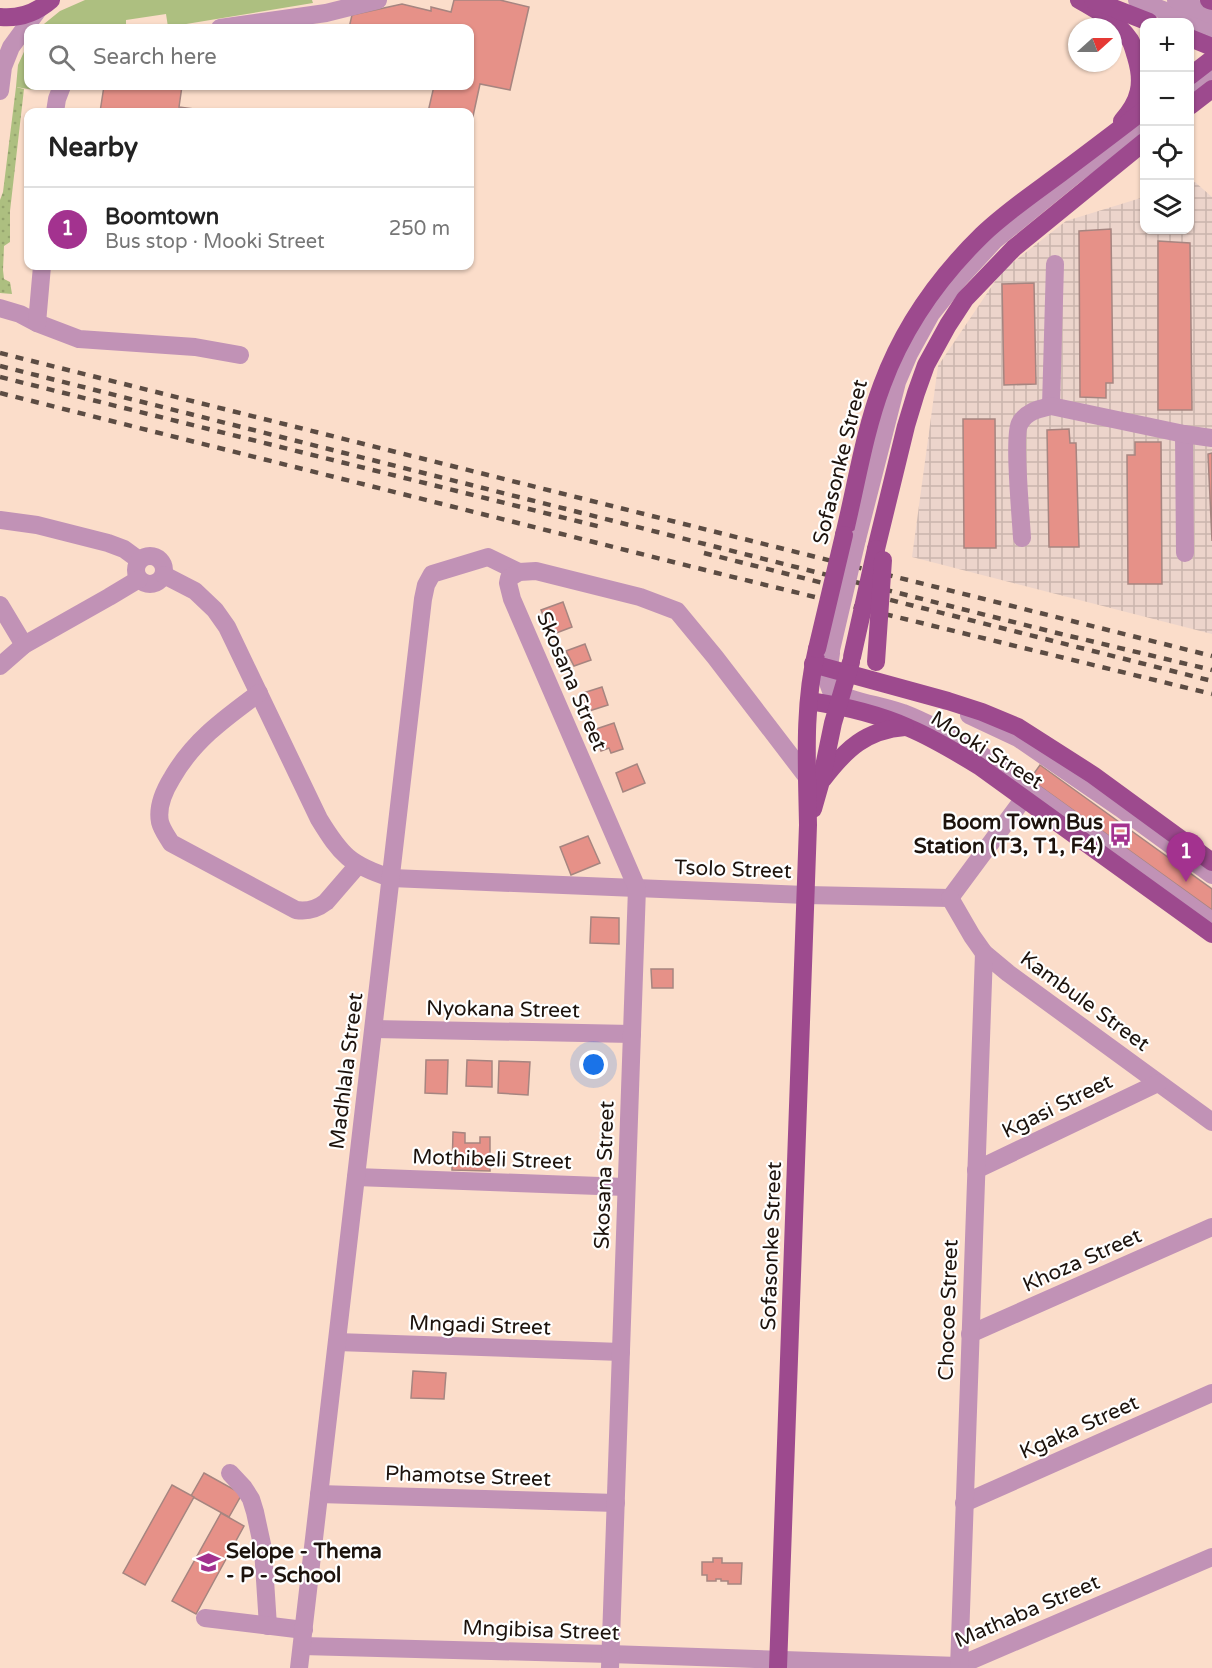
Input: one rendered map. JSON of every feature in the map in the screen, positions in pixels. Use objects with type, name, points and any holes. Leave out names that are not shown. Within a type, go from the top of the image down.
[{"type":"main road","points":[[1079,0],[1098,11],[1122,30],[1131,41],[1141,79],[1139,92],[1130,112],[1104,140]]},
{"type":"main road","points":[[1093,0],[1140,18]]},
{"type":"main road","points":[[0,17],[21,16],[44,5]]},
{"type":"main road","points":[[1194,40],[1212,48]]},
{"type":"main road","points":[[1194,73],[1212,59]]},
{"type":"main road","name":"Sofasonke Street","points":[[778,1664],[808,825],[814,779],[836,670],[865,546],[871,418],[898,348],[918,312],[937,287],[982,236],[1012,209],[1140,113]]},
{"type":"main road","name":"Sofasonke Street","points":[[814,779],[809,701],[836,670],[865,546],[888,505],[906,426],[916,393],[932,355],[948,325],[966,299],[1014,248],[1140,145]]},
{"type":"main road","points":[[865,546],[876,662],[874,684]]},
{"type":"main road","name":"Mooki Street","points":[[836,670],[874,684],[982,712],[1018,727],[1093,775],[1212,862]]},
{"type":"main road","name":"Mooki Street","points":[[809,701],[836,670]]},
{"type":"main road","name":"Mooki Street","points":[[836,670],[907,726],[979,766],[1212,934]]},
{"type":"main road","points":[[814,779],[874,733],[888,728],[907,726]]},
{"type":"street","points":[[248,24],[326,13],[378,0]]},
{"type":"street","points":[[1137,0],[1212,29]]},
{"type":"street","points":[[1176,0],[1212,15]]},
{"type":"street","points":[[29,24],[44,5]]},
{"type":"street","points":[[0,91],[3,67],[11,47],[24,30]]},
{"type":"street","points":[[1201,93],[1212,70]]},
{"type":"street","points":[[56,108],[60,90]]},
{"type":"street","points":[[865,546],[897,382],[931,314],[995,240],[1076,174],[1140,126]]},
{"type":"street","points":[[865,546],[905,390],[917,359],[941,319],[965,284],[1014,235],[1140,136]]},
{"type":"street","points":[[1051,406],[1055,264]]},
{"type":"street","points":[[37,323],[42,270]]},
{"type":"street","points":[[0,308],[79,339],[195,347],[240,355]]},
{"type":"street","points":[[1022,538],[1016,441],[1018,424],[1030,412],[1051,406],[1212,438]]},
{"type":"street","points":[[1184,434],[1185,552]]},
{"type":"street","points":[[0,520],[36,525],[108,543],[124,549],[139,560]]},
{"type":"street","points":[[148,555],[157,557],[164,565],[164,575],[158,582],[146,584],[139,579],[136,572],[139,560],[148,555]]},
{"type":"street","name":"Madhlala Street","points":[[299,1668],[423,599],[426,585],[432,574],[488,557],[519,572],[536,572],[628,594],[677,611],[814,779]]},
{"type":"street","name":"Skosana Street","points":[[519,572],[509,578],[512,598],[637,888],[610,1661]]},
{"type":"street","name":"Tsolo Street","points":[[164,575],[195,591],[215,610],[227,627],[319,819],[333,842],[345,855],[367,870],[391,878],[806,895],[950,898]]},
{"type":"street","points":[[0,666],[24,645],[139,579]]},
{"type":"street","points":[[0,605],[24,645]]},
{"type":"street","name":"Mooki Street","points":[[836,670],[875,704],[937,728],[975,750],[1212,921]]},
{"type":"street","name":"Mooki Street","points":[[874,684],[956,709],[1018,738],[1212,875]]},
{"type":"street","points":[[259,693],[217,724],[189,752],[164,791],[160,810],[160,822],[164,832],[171,843],[296,910],[306,912],[326,902],[358,865]]},
{"type":"street","points":[[950,898],[1024,798]]},
{"type":"street","name":"Kambule Street","points":[[950,898],[984,953],[1212,1122]]},
{"type":"street","name":"Chocoe Street","points":[[958,1667],[984,953]]},
{"type":"street","name":"Nyokana Street","points":[[374,1029],[632,1034]]},
{"type":"street","name":"Kgasi Street","points":[[976,1170],[1158,1083]]},
{"type":"street","name":"Mothibeli Street","points":[[357,1177],[626,1187]]},
{"type":"street","name":"Khoza Street","points":[[970,1334],[1212,1227]]},
{"type":"street","name":"Mngadi Street","points":[[337,1342],[621,1352]]},
{"type":"street","name":"Kgaka Street","points":[[964,1503],[1212,1393]]},
{"type":"street","points":[[230,1473],[244,1488],[255,1512],[263,1550],[267,1626]]},
{"type":"street","name":"Phamotse Street","points":[[320,1494],[616,1503]]},
{"type":"street","name":"Mathaba Street","points":[[778,1664],[958,1667],[1212,1557]]},
{"type":"street","name":"Mngibisa Street","points":[[205,1618],[267,1626],[303,1638],[610,1661],[778,1664]]},
{"type":"shaded area","points":[[1194,182],[1212,197],[1212,634],[912,557],[938,366],[1002,271],[1066,221],[1140,198],[1140,234],[1194,234]]},
{"type":"green space","points":[[85,0],[312,0],[313,3],[186,24],[168,24],[166,14],[126,20],[126,24],[44,24],[60,11]]},
{"type":"green space","points":[[24,52],[24,88],[16,87],[18,65]]},
{"type":"green space","points":[[16,87],[24,89],[10,211],[10,242],[4,246],[3,270],[4,279],[10,282],[12,294],[0,293],[0,200],[3,192]]},
{"type":"building","points":[[454,0],[500,0],[529,7],[510,90],[480,84],[474,112],[474,108],[429,108],[433,90],[474,90],[474,24],[350,24],[352,15],[402,4],[431,11],[431,7],[451,12]]},
{"type":"building","points":[[103,90],[181,90],[179,107],[187,108],[101,108]]},
{"type":"building","points":[[1111,229],[1113,383],[1106,383],[1106,398],[1080,397],[1079,231]]},
{"type":"building","points":[[1158,241],[1190,243],[1192,410],[1158,410]]},
{"type":"building","points":[[1034,283],[1036,384],[1004,385],[1002,284]]},
{"type":"building","points":[[963,419],[995,419],[996,548],[964,548]]},
{"type":"building","points":[[1069,429],[1070,443],[1076,443],[1079,547],[1049,547],[1047,430]]},
{"type":"building","points":[[1135,442],[1161,442],[1162,584],[1128,584],[1127,455],[1135,455]]},
{"type":"building","points":[[1212,453],[1212,541],[1208,454]]},
{"type":"building","points":[[563,602],[572,627],[551,635],[541,610]]},
{"type":"building","points":[[585,644],[591,660],[574,666],[566,651]]},
{"type":"building","points":[[602,687],[608,705],[586,712],[580,694]]},
{"type":"building","points":[[614,723],[623,749],[611,753],[609,748],[601,751],[593,730]]},
{"type":"building","points":[[637,764],[645,783],[623,792],[616,773]]},
{"type":"building","name":"Boom Town Bus Station (T3, T1, F4)","points":[[1040,765],[1212,889],[1212,910],[1030,779]]},
{"type":"building","points":[[588,836],[600,863],[571,875],[560,847]]},
{"type":"building","points":[[591,917],[619,918],[619,944],[590,943]]},
{"type":"building","points":[[651,969],[673,969],[673,988],[652,988]]},
{"type":"building","points":[[426,1060],[448,1060],[447,1094],[425,1093]]},
{"type":"building","points":[[467,1060],[492,1061],[492,1087],[466,1086]]},
{"type":"building","points":[[499,1061],[530,1062],[528,1095],[498,1093]]},
{"type":"building","points":[[453,1132],[465,1133],[465,1143],[480,1143],[480,1137],[490,1137],[490,1171],[452,1170]]},
{"type":"building","points":[[413,1371],[446,1373],[444,1399],[411,1398]]},
{"type":"building","name":"Selope - Thema - P - School","points":[[204,1473],[242,1494],[229,1517],[191,1496]]},
{"type":"building","name":"Selope - Thema - P - School","points":[[172,1485],[194,1497],[145,1585],[123,1573]]},
{"type":"building","name":"Selope - Thema - P - School","points":[[221,1513],[244,1526],[196,1614],[172,1601]]},
{"type":"building","points":[[713,1558],[722,1558],[722,1563],[742,1563],[741,1584],[728,1584],[728,1581],[721,1581],[721,1579],[707,1581],[707,1575],[702,1575],[702,1562],[713,1562]]},
{"type":"railway","points":[[0,353],[1212,656]]},
{"type":"railway","points":[[0,366],[1057,633],[1212,670]]},
{"type":"railway","points":[[0,377],[605,528]]},
{"type":"railway","points":[[0,393],[729,576],[1212,694]]},
{"type":"railway","points":[[704,553],[1212,681]]},
{"type":"place","name":"Boom Town Bus Station (T3, T1, F4)","points":[[1121,834]]},
{"type":"place","name":"Boomtown","points":[[1186,882]]},
{"type":"place","name":"Selope - Thema - P - School","points":[[208,1563]]}]
